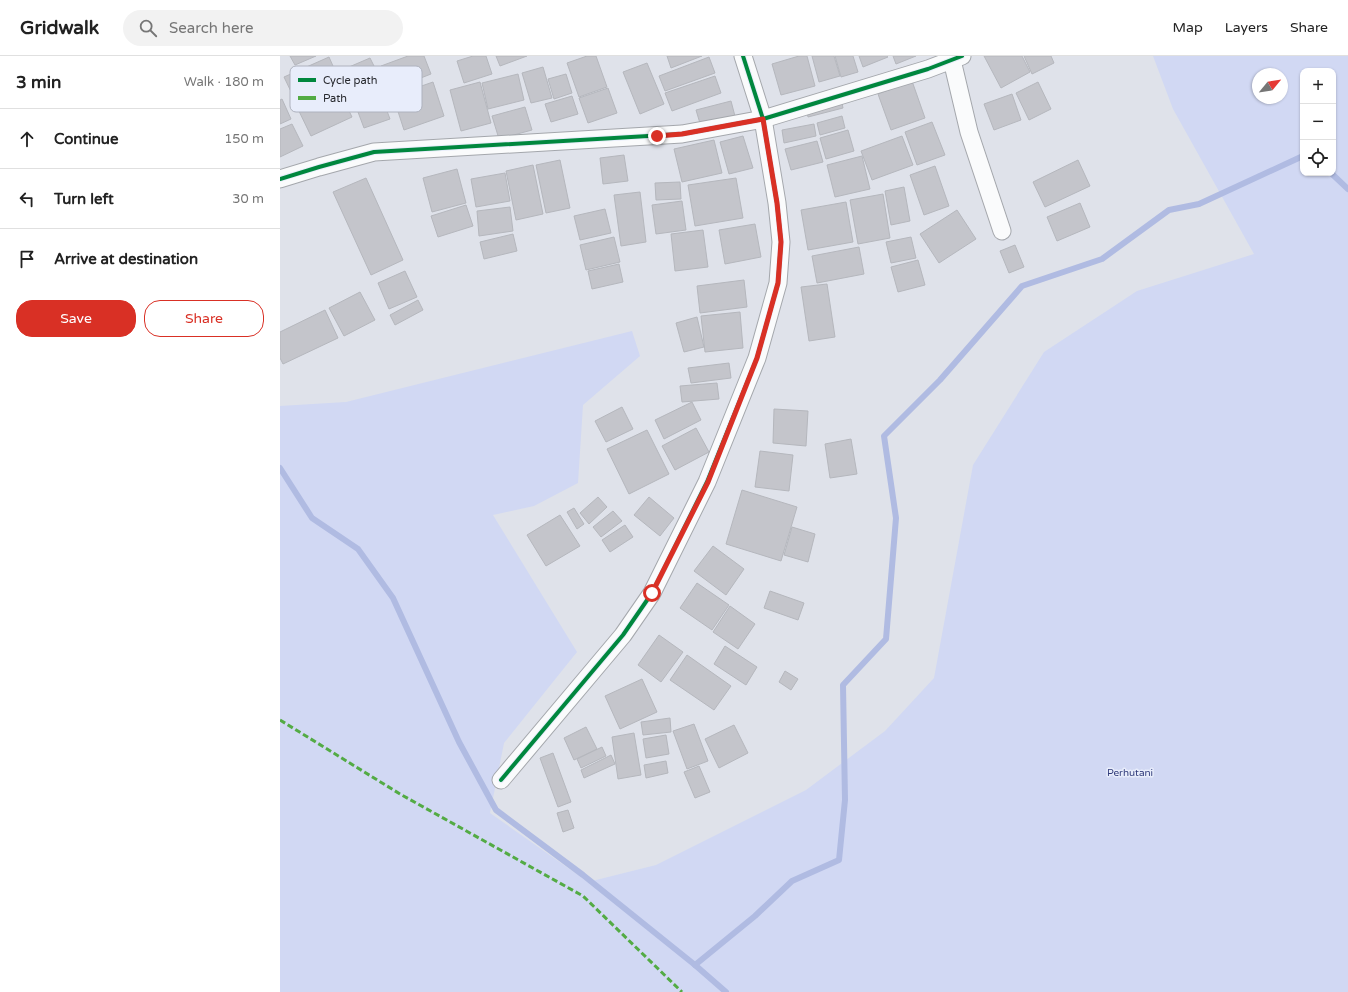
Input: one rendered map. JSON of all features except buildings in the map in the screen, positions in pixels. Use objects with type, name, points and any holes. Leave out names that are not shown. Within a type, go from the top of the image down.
[{"type":"street","points":[[501,780],[623,635],[652,593],[708,482],[754,365],[778,283],[781,242],[777,203],[763,119],[743,56]]},
{"type":"street","points":[[280,179],[374,152],[682,134],[763,119],[928,69],[955,57],[969,132],[1002,231]]},
{"type":"green space","name":"Perhutani","points":[[1153,56],[1348,56],[1348,992],[280,992],[280,406],[346,402],[632,331],[640,356],[583,405],[578,483],[534,506],[493,515],[577,652],[504,743],[490,813],[588,882],[656,865],[806,790],[885,731],[934,678],[973,465],[1044,352],[1137,291],[1254,254],[1173,109]]},
{"type":"waterway","points":[[695,965],[755,916],[792,881],[839,860],[845,800],[843,685],[886,639],[896,518],[884,436],[940,380],[1022,286],[1102,259],[1169,210],[1199,204],[1300,157]]},
{"type":"waterway","points":[[1334,176],[1348,189]]},
{"type":"waterway","points":[[280,468],[312,518],[358,549],[393,598],[459,742],[496,810],[583,875],[695,965],[726,992]]},
{"type":"marked path","points":[[280,720],[400,794],[583,896],[682,992]]},
{"type":"cycle path","points":[[501,780],[623,635],[652,593],[707,482],[757,358],[778,283],[781,242],[777,203],[763,119],[743,56]]},
{"type":"cycle path","points":[[280,179],[374,152],[682,134],[763,119],[928,69],[962,56]]},
{"type":"route","points":[[652,593],[708,482],[757,358],[778,283],[781,242],[777,203],[763,119],[682,134],[657,136]]}]
